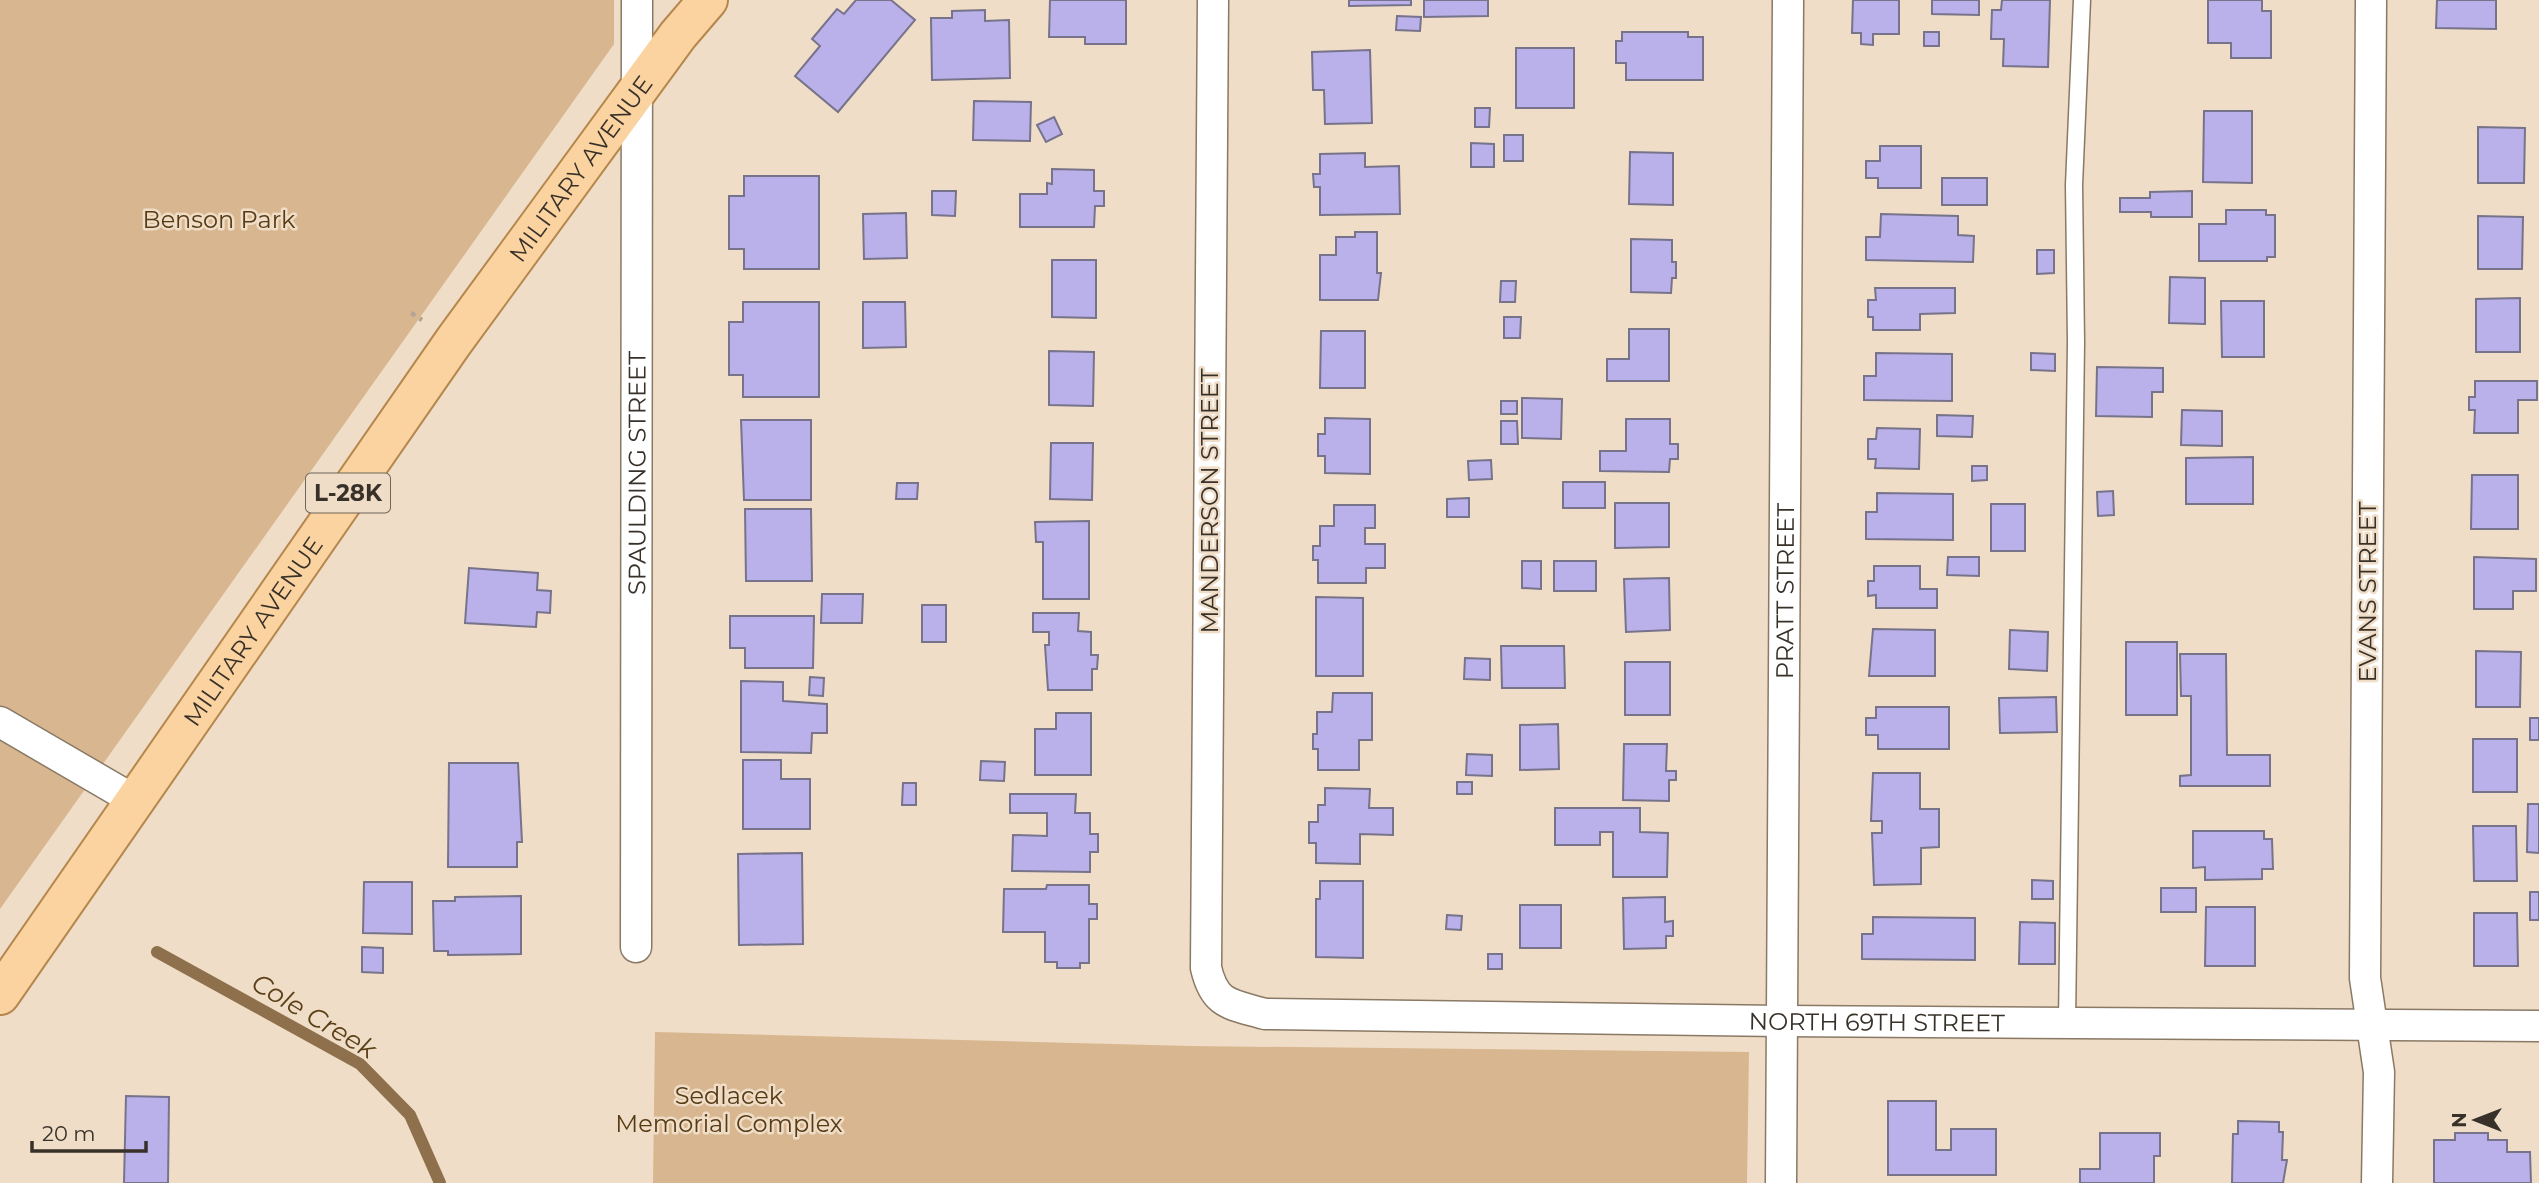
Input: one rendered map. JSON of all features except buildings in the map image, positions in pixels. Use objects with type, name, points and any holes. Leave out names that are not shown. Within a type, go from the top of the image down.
[{"type":"main road","name":"MILITARY AVENUE","points":[[0,995],[454,341],[678,35],[708,0]]},
{"type":"street","name":"SPAULDING STREET","points":[[636,947],[639,210],[635,97],[637,0]]},
{"type":"street","name":"MANDERSON STREET","points":[[1213,0],[1206,968],[1211,989],[1219,998]]},
{"type":"street","name":"PRATT STREET","points":[[1782,1183],[1788,0]]},
{"type":"street","name":"EVANS STREET","points":[[2371,0],[2365,978],[2379,1072],[2377,1183]]},
{"type":"street","points":[[0,722],[134,800]]},
{"type":"street","name":"NORTH 69TH STREET","points":[[1219,998],[1265,1014],[1782,1021],[2539,1026]]},
{"type":"lane","points":[[2067,1023],[2076,342],[2074,186],[2082,0]]},
{"type":"green space","name":"Benson Park","points":[[0,0],[614,0],[614,44],[0,909]]},
{"type":"green space","name":"Sedlacek Memorial Complex","points":[[655,1032],[1190,1046],[1749,1052],[1747,1183],[653,1183]]},
{"type":"waterway","name":"Cole Creek","points":[[157,952],[360,1064],[410,1115],[440,1183]]}]
